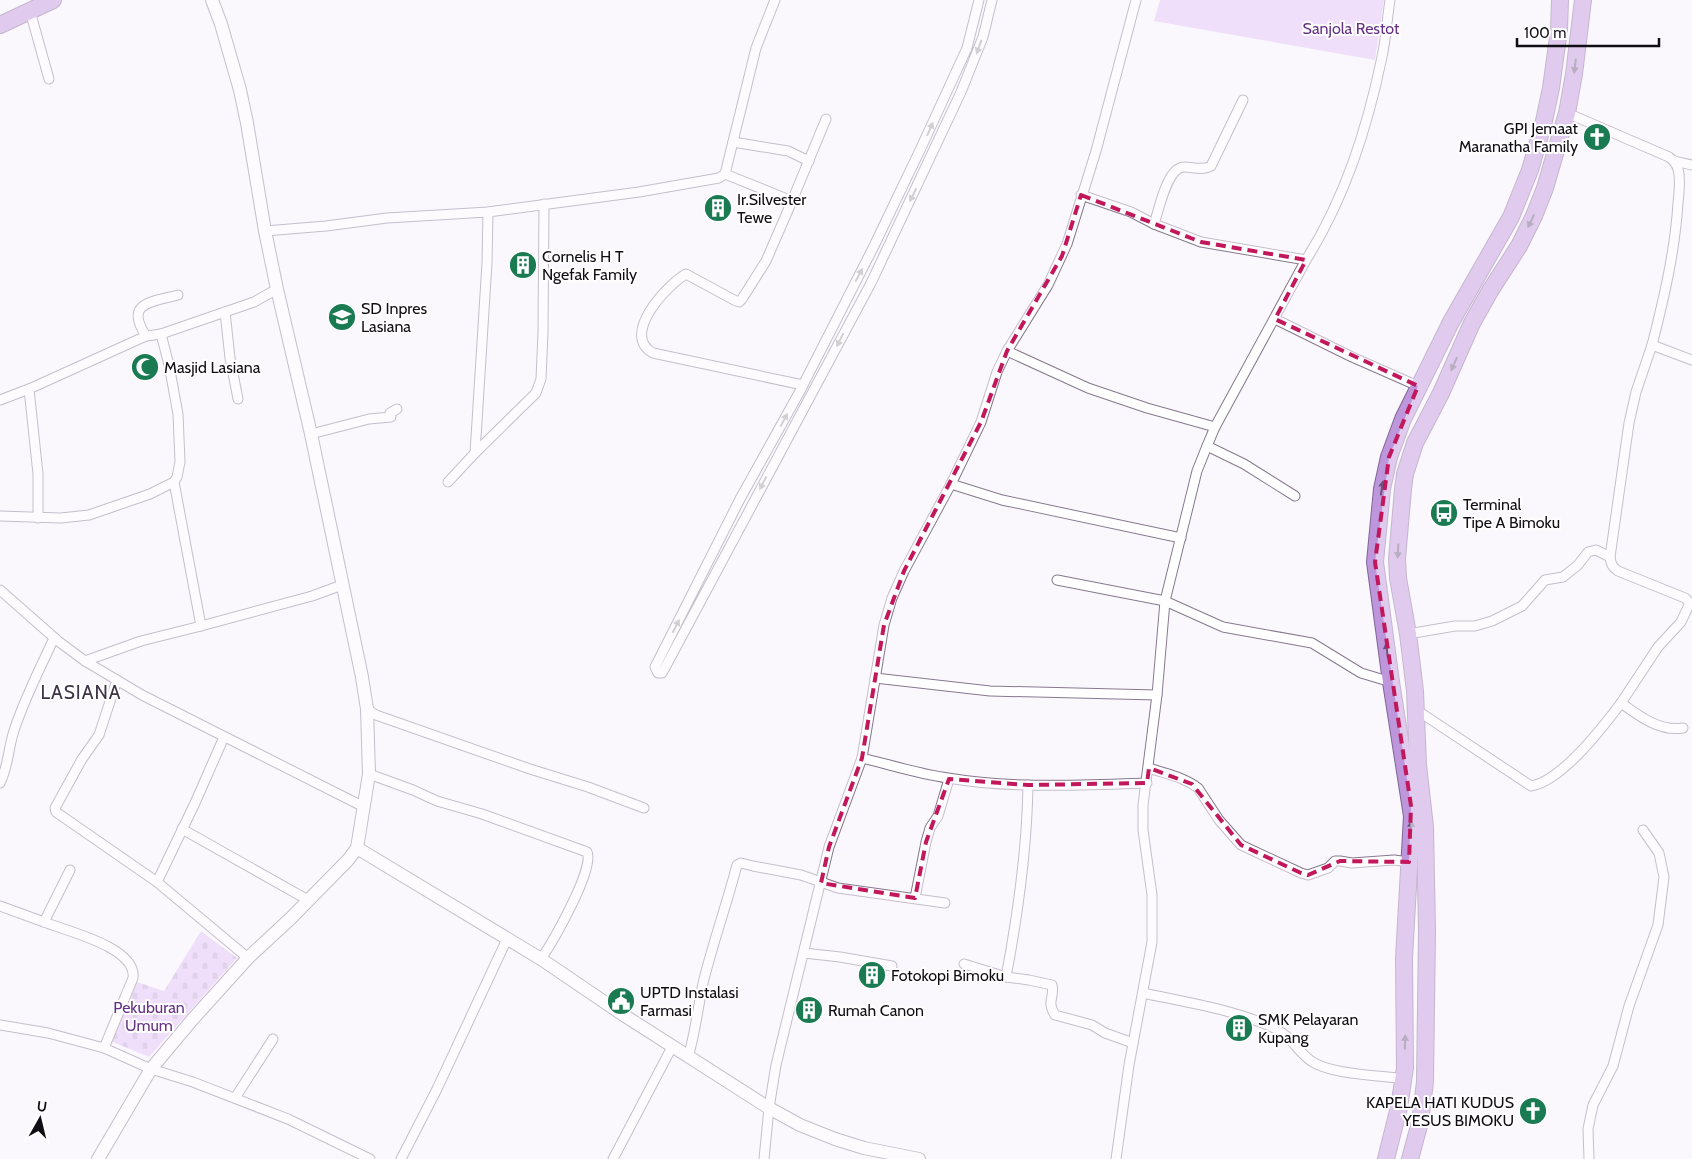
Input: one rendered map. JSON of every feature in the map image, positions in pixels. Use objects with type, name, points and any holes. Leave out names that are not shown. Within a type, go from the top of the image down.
[{"type":"highway","points":[[0,25],[53,0]]},
{"type":"highway","points":[[1386,1159],[1404,1078],[1406,1019],[1404,958],[1411,806],[1391,687],[1375,562],[1377,525],[1394,439],[1418,386],[1451,322],[1504,232],[1521,196],[1544,121],[1557,50],[1560,0]]},
{"type":"highway","points":[[1410,1159],[1420,1122],[1425,1082],[1427,1018],[1425,827],[1418,765],[1415,691],[1408,634],[1398,578],[1399,528],[1405,474],[1415,443],[1441,394],[1472,323],[1521,241],[1534,216],[1545,188],[1567,112],[1584,0]]},
{"type":"highway","points":[[1504,232],[1521,241]]},
{"type":"highway","points":[[1377,525],[1399,528]]},
{"type":"highway","points":[[1391,687],[1415,691]]},
{"type":"highway","points":[[1406,1019],[1427,1018]]},
{"type":"street","points":[[98,1159],[151,1069],[248,958],[291,918],[348,860],[357,848],[369,774],[367,709],[362,677],[311,434],[277,289],[240,90],[212,0]]},
{"type":"street","points":[[265,231],[387,218],[488,212],[670,187],[719,178],[725,174],[756,48],[775,0]]},
{"type":"street","points":[[979,0],[967,48],[921,148],[874,246],[803,385],[740,499],[655,667],[658,673],[662,673],[672,656],[871,283],[961,92],[983,37],[992,0]]},
{"type":"street","points":[[764,1159],[776,1065],[829,847],[862,758],[884,625],[892,598],[981,422],[997,372],[1007,351],[1056,269],[1067,244],[1096,151],[1136,0]]},
{"type":"street","points":[[1116,1159],[1153,925],[1152,895],[1143,830],[1143,805],[1158,695],[1165,601],[1197,471],[1215,427],[1318,241],[1356,158],[1383,55],[1390,0]]},
{"type":"street","points":[[30,11],[49,79]]},
{"type":"street","points":[[1154,224],[1172,173],[1180,167],[1208,168],[1211,166],[1243,100]]},
{"type":"street","points":[[1567,112],[1619,134],[1674,161],[1692,165]]},
{"type":"street","points":[[803,385],[653,352],[648,350],[643,341],[645,321],[649,310],[685,274],[734,300],[739,302],[742,300],[766,261],[826,119]]},
{"type":"street","points":[[733,142],[788,151],[809,161]]},
{"type":"street","points":[[1415,708],[1532,786],[1539,784],[1556,774],[1582,751],[1622,703],[1658,647],[1681,622],[1689,605],[1685,598],[1613,568],[1610,557],[1629,423],[1636,392],[1652,345],[1677,225],[1680,180],[1678,167],[1674,161]]},
{"type":"street","points":[[725,174],[792,201]]},
{"type":"street","points":[[1081,195],[1131,212],[1154,224],[1201,242],[1306,260]]},
{"type":"street","points":[[448,482],[536,393],[541,379],[544,204]]},
{"type":"street","points":[[475,453],[487,263],[488,212]]},
{"type":"street","points":[[874,246],[886,251]]},
{"type":"street","points":[[0,400],[29,389],[146,336],[161,334],[254,302],[277,289]]},
{"type":"street","points":[[146,336],[139,320],[142,305],[178,295]]},
{"type":"street","points":[[225,312],[230,358],[238,399]]},
{"type":"street","points":[[1275,319],[1352,358],[1418,386]]},
{"type":"street","points":[[0,516],[61,518],[89,516],[142,497],[174,482],[180,462],[178,414],[169,364],[161,334]]},
{"type":"street","points":[[1652,345],[1692,360]]},
{"type":"street","points":[[1007,351],[1088,388],[1147,408],[1215,427]]},
{"type":"street","points":[[29,389],[38,474],[38,518]]},
{"type":"street","points":[[311,434],[369,419],[391,417],[390,413],[397,409]]},
{"type":"street","points":[[1207,446],[1244,464],[1295,496]]},
{"type":"street","points":[[174,482],[201,626]]},
{"type":"street","points":[[951,484],[1002,500],[1181,538]]},
{"type":"street","points":[[1408,634],[1455,626],[1475,626],[1492,621],[1522,606],[1544,580],[1563,577],[1578,565],[1588,552],[1596,550],[1610,557]]},
{"type":"street","points":[[1057,580],[1165,601],[1223,627],[1312,643],[1361,673],[1391,687]]},
{"type":"street","points":[[85,661],[142,641],[312,596],[342,585]]},
{"type":"street","points":[[0,590],[54,638],[85,661],[142,695],[364,807]]},
{"type":"street","points":[[0,783],[9,755],[12,735],[54,638]]},
{"type":"street","points":[[875,678],[990,691],[1158,695]]},
{"type":"street","points":[[117,680],[99,735],[82,760],[55,808],[56,812],[157,882],[248,958]]},
{"type":"street","points":[[1622,703],[1660,726],[1671,729],[1683,728]]},
{"type":"street","points":[[367,709],[376,715],[644,808]]},
{"type":"street","points":[[157,882],[224,737]]},
{"type":"street","points":[[862,758],[949,778],[1028,785],[1083,786],[1146,783]]},
{"type":"street","points":[[1149,768],[1183,779],[1198,788],[1226,830],[1241,845],[1301,873],[1308,875],[1328,868],[1335,861],[1340,860],[1352,862],[1394,860],[1409,862]]},
{"type":"street","points":[[369,774],[437,801],[482,814],[587,852],[586,868],[573,902],[556,930],[553,941],[541,959]]},
{"type":"street","points":[[915,898],[926,842],[932,823],[938,816],[949,778]]},
{"type":"street","points":[[1006,978],[1018,910],[1026,834],[1028,785]]},
{"type":"street","points":[[182,829],[308,900]]},
{"type":"street","points":[[1589,1159],[1588,1129],[1593,1104],[1612,1066],[1628,1006],[1658,925],[1664,877],[1659,853],[1643,830]]},
{"type":"street","points":[[357,848],[541,959],[672,1047],[769,1108],[800,1125],[835,1139],[864,1148],[919,1159]]},
{"type":"street","points":[[688,1057],[694,1038],[698,1005],[711,950],[737,864],[741,862],[793,873],[838,888],[945,903]]},
{"type":"street","points":[[44,922],[70,870]]},
{"type":"street","points":[[0,906],[99,942],[127,960],[133,970],[133,978],[104,1048]]},
{"type":"street","points":[[401,1159],[441,1080],[507,940]]},
{"type":"street","points":[[804,954],[840,957],[892,966]]},
{"type":"street","points":[[964,964],[1006,978],[1052,985],[1053,991],[1050,1008],[1055,1015],[1092,1025],[1105,1033],[1133,1043]]},
{"type":"street","points":[[1143,993],[1229,1012],[1270,1026],[1286,1035],[1298,1050],[1321,1066],[1346,1072],[1404,1078]]},
{"type":"street","points":[[0,1025],[48,1032],[104,1048],[151,1069],[235,1098],[288,1119],[370,1159]]},
{"type":"street","points":[[235,1098],[273,1039]]},
{"type":"street","points":[[613,1159],[672,1047]]},
{"type":"highlighted area","points":[[1081,195],[1201,242],[1306,260],[1275,319],[1418,386],[1389,457],[1375,562],[1411,806],[1409,862],[1340,861],[1308,875],[1301,873],[1241,845],[1192,784],[1149,768],[1147,783],[1028,785],[949,779],[926,842],[915,898],[821,883],[829,847],[862,758],[884,625],[904,571],[981,422],[1007,351],[1062,256]]},
{"type":"green space","name":"Sanjola Restot","points":[[1160,0],[1384,0],[1375,60],[1154,21]]},
{"type":"green space","name":"Pekuburan Umum","points":[[201,931],[237,958],[149,1057],[110,1041],[134,981],[164,991]]},
{"type":"place","name":"GPI Jemaat Maranatha Family","points":[[1597,137]]},
{"type":"place","name":"Ir.Silvester Tewe","points":[[718,208]]},
{"type":"place","name":"Cornelis H T Ngefak Family","points":[[523,265]]},
{"type":"place","name":"SD Inpres Lasiana","points":[[342,317]]},
{"type":"place","name":"Masjid Lasiana","points":[[145,367]]},
{"type":"place","name":"Terminal Tipe A Bimoku","points":[[1444,513]]},
{"type":"place","name":"Fotokopi Bimoku","points":[[872,975]]},
{"type":"place","name":"UPTD Instalasi Farmasi","points":[[621,1001]]},
{"type":"place","name":"Rumah Canon","points":[[809,1010]]},
{"type":"place","name":"SMK Pelayaran Kupang","points":[[1239,1028]]},
{"type":"place","name":"KAPELA HATI KUDUS YESUS BIMOKU","points":[[1533,1111]]},
{"type":"district","name":"LASIANA","points":[[81,692]]}]
